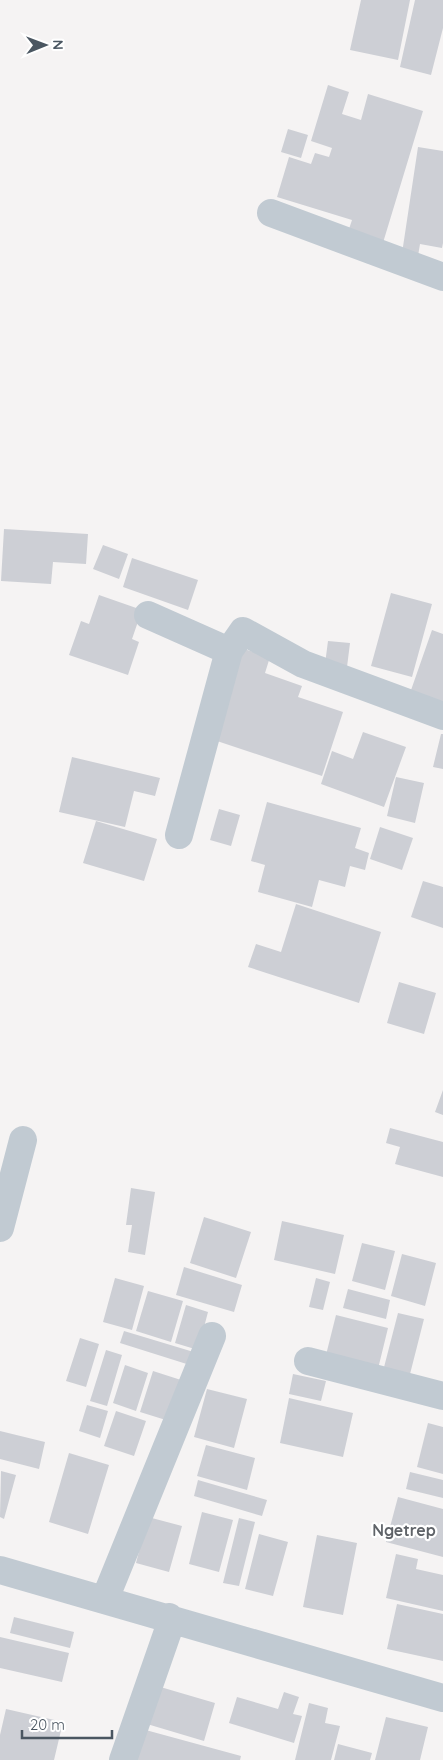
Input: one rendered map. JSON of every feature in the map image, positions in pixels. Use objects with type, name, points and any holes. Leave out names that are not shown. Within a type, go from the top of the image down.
[{"type":"street","points":[[271,213],[443,277]]},
{"type":"street","points":[[148,615],[229,651]]},
{"type":"street","points":[[179,835],[229,651],[243,631],[303,664],[443,716]]},
{"type":"street","points":[[0,1228],[23,1140]]},
{"type":"street","points":[[105,1599],[212,1336]]},
{"type":"street","points":[[308,1361],[443,1396]]},
{"type":"street","points":[[0,1570],[169,1617],[443,1698]]},
{"type":"street","points":[[123,1760],[168,1632],[169,1617]]},
{"type":"building","points":[[361,0],[410,0],[398,60],[350,50]]},
{"type":"building","points":[[415,0],[443,0],[443,28],[431,75],[400,67]]},
{"type":"building","points":[[328,85],[349,92],[342,114],[361,120],[368,94],[423,111],[382,246],[347,235],[352,220],[277,197],[289,157],[311,164],[315,153],[329,157],[332,148],[311,141]]},
{"type":"building","points":[[288,129],[308,135],[301,158],[281,152]]},
{"type":"building","points":[[418,147],[443,151],[443,243],[442,248],[420,244],[417,262],[401,260]]},
{"type":"building","points":[[4,529],[88,534],[86,564],[53,562],[51,584],[1,581]]},
{"type":"building","points":[[103,545],[128,554],[119,579],[93,569]]},
{"type":"building","points":[[132,558],[198,580],[188,610],[123,587]]},
{"type":"building","points":[[391,593],[432,604],[412,677],[371,666]]},
{"type":"building","points":[[99,595],[142,610],[132,639],[139,642],[128,675],[69,655],[81,621],[89,624]]},
{"type":"building","points":[[432,630],[443,634],[443,704],[410,693]]},
{"type":"building","points":[[328,641],[350,643],[347,667],[325,664]]},
{"type":"building","points":[[241,648],[270,657],[265,673],[302,686],[298,697],[343,712],[322,776],[211,739]]},
{"type":"building","points":[[363,732],[406,747],[384,807],[321,784],[332,751],[353,759]]},
{"type":"building","points":[[441,734],[443,734],[443,769],[433,767]]},
{"type":"building","points":[[72,757],[160,778],[155,796],[134,791],[125,827],[59,812]]},
{"type":"building","points":[[396,777],[424,783],[415,823],[387,816]]},
{"type":"building","points":[[267,802],[361,828],[355,848],[369,853],[365,870],[350,866],[345,887],[319,880],[312,907],[258,892],[265,865],[251,861]]},
{"type":"building","points":[[219,809],[240,815],[231,846],[210,840]]},
{"type":"building","points":[[96,821],[157,839],[144,881],[83,863]]},
{"type":"building","points":[[380,827],[413,838],[402,870],[370,859]]},
{"type":"building","points":[[423,881],[443,887],[443,928],[411,917]]},
{"type":"building","points":[[296,904],[381,932],[359,1003],[248,967],[256,944],[281,952]]},
{"type":"building","points":[[399,982],[436,993],[424,1034],[387,1023]]},
{"type":"building","points":[[443,1090],[443,1115],[435,1112]]},
{"type":"building","points":[[390,1128],[443,1142],[443,1177],[395,1164],[400,1147],[386,1143]]},
{"type":"building","points":[[131,1188],[155,1192],[145,1255],[128,1252],[132,1225],[126,1225]]},
{"type":"building","points":[[204,1217],[251,1232],[236,1278],[190,1263]]},
{"type":"building","points":[[282,1221],[344,1235],[335,1274],[274,1260]]},
{"type":"building","points":[[362,1243],[395,1251],[385,1290],[352,1281]]},
{"type":"building","points":[[402,1254],[436,1263],[425,1306],[391,1296]]},
{"type":"building","points":[[184,1267],[242,1285],[234,1312],[176,1295]]},
{"type":"building","points":[[115,1278],[144,1286],[132,1330],[103,1322]]},
{"type":"building","points":[[316,1278],[330,1282],[323,1310],[309,1307]]},
{"type":"building","points":[[348,1289],[390,1300],[386,1319],[343,1308]]},
{"type":"building","points":[[148,1291],[183,1301],[171,1342],[136,1331]]},
{"type":"building","points":[[186,1305],[208,1312],[198,1350],[175,1343]]},
{"type":"building","points":[[398,1313],[424,1319],[408,1382],[382,1375]]},
{"type":"building","points":[[336,1315],[388,1328],[376,1377],[324,1363]]},
{"type":"building","points":[[124,1331],[197,1353],[193,1366],[120,1343]]},
{"type":"building","points":[[80,1338],[99,1344],[86,1387],[66,1381]]},
{"type":"building","points":[[106,1350],[122,1355],[107,1406],[90,1401]]},
{"type":"building","points":[[125,1365],[148,1373],[136,1411],[113,1403]]},
{"type":"building","points":[[153,1371],[181,1380],[169,1421],[140,1412]]},
{"type":"building","points":[[293,1374],[326,1381],[321,1401],[289,1394]]},
{"type":"building","points":[[207,1389],[247,1399],[234,1448],[194,1437]]},
{"type":"building","points":[[289,1398],[353,1413],[343,1457],[280,1443]]},
{"type":"building","points":[[87,1405],[108,1411],[100,1438],[79,1431]]},
{"type":"building","points":[[116,1411],[146,1421],[134,1456],[104,1446]]},
{"type":"building","points":[[428,1423],[443,1427],[443,1474],[417,1467]]},
{"type":"building","points":[[0,1431],[45,1442],[39,1469],[0,1459]]},
{"type":"building","points":[[206,1445],[255,1458],[247,1490],[197,1476]]},
{"type":"building","points":[[69,1453],[109,1465],[88,1534],[49,1522]]},
{"type":"building","points":[[1,1471],[16,1475],[4,1519],[0,1517]]},
{"type":"building","points":[[410,1472],[443,1480],[443,1498],[406,1489]]},
{"type":"building","points":[[198,1480],[267,1500],[262,1516],[194,1496]]},
{"type":"building","points":[[398,1497],[443,1509],[443,1557],[386,1542]]},
{"type":"building","points":[[202,1512],[233,1520],[219,1572],[189,1564]]},
{"type":"building","points":[[148,1517],[182,1526],[169,1572],[136,1563]]},
{"type":"building","points":[[239,1518],[255,1522],[239,1586],[223,1583]]},
{"type":"building","points":[[259,1534],[288,1542],[273,1596],[245,1589]]},
{"type":"building","points":[[317,1535],[357,1543],[343,1615],[303,1607]]},
{"type":"building","points":[[396,1554],[418,1559],[416,1569],[443,1575],[443,1611],[386,1598]]},
{"type":"building","points":[[397,1604],[443,1614],[443,1661],[387,1649]]},
{"type":"building","points":[[14,1617],[74,1632],[70,1648],[10,1633]]},
{"type":"building","points":[[0,1637],[69,1653],[62,1682],[0,1668]]},
{"type":"building","points":[[157,1686],[215,1703],[204,1741],[147,1724]]},
{"type":"building","points":[[284,1692],[299,1697],[293,1714],[302,1716],[294,1743],[229,1723],[237,1697],[278,1709]]},
{"type":"building","points":[[309,1703],[328,1708],[325,1723],[340,1726],[331,1760],[295,1760]]},
{"type":"building","points":[[6,1709],[63,1722],[54,1760],[0,1760],[0,1735]]},
{"type":"building","points":[[386,1717],[428,1727],[420,1760],[375,1760]]},
{"type":"building","points":[[142,1729],[241,1756],[240,1760],[134,1760]]},
{"type":"building","points":[[338,1744],[372,1753],[370,1760],[334,1760]]},
{"type":"district","name":"Ngetrep","points":[[404,1530]]}]
